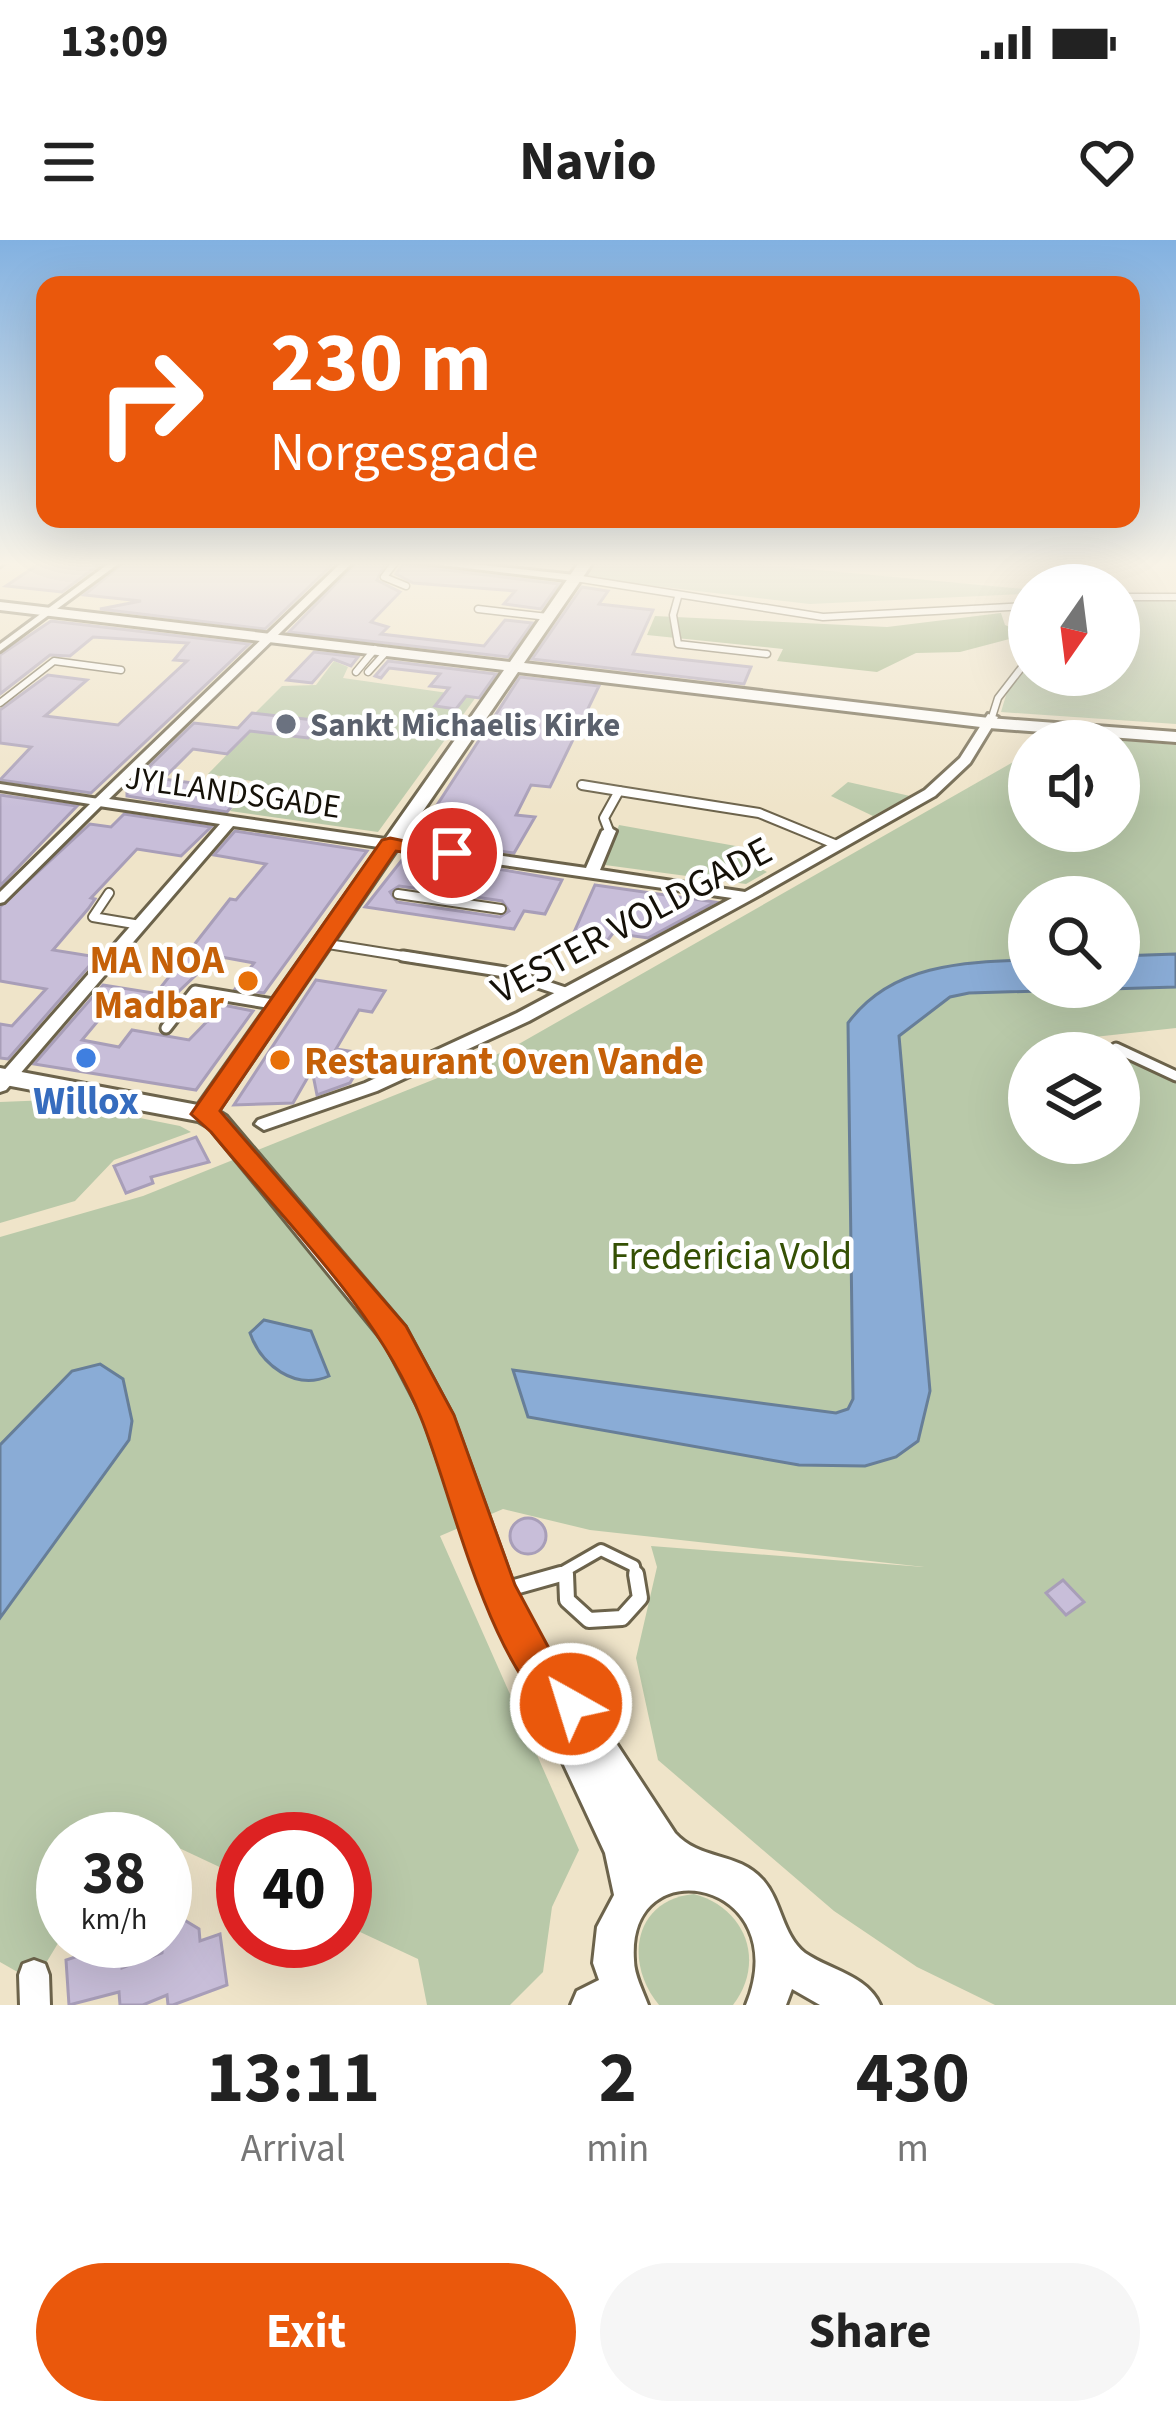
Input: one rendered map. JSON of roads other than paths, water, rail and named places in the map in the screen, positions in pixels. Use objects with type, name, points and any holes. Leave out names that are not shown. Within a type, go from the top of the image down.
[{"type":"street","points":[[0,899],[263,643]]},
{"type":"street","points":[[324,643],[913,712],[1176,733]]},
{"type":"street","points":[[204,1114],[321,943],[368,890],[390,844],[529,643]]},
{"type":"street","name":"VESTER VOLDGADE","points":[[264,1124],[371,1087],[568,993],[837,845],[930,793],[965,760],[990,720]]},
{"type":"street","name":"JYLLANDSGADE","points":[[0,787],[742,896]]},
{"type":"street","points":[[3,1080],[230,821]]},
{"type":"street","points":[[591,874],[609,831]]},
{"type":"street","points":[[3,1080],[204,1114],[221,1125],[395,1335],[437,1415],[499,1591],[545,1681],[552,1711],[623,1850],[633,1895]]},
{"type":"street","points":[[545,1681],[571,1704],[649,1835],[681,1868]]},
{"type":"street","points":[[613,2000],[614,1941],[633,1895],[646,1882],[681,1868],[706,1869],[751,1897],[774,1949],[790,1966],[860,2005]]},
{"type":"street","points":[[766,2005],[775,1974],[774,1949]]},
{"type":"lane","points":[[678,643],[766,654]]},
{"type":"lane","points":[[356,672],[381,650]]},
{"type":"lane","points":[[368,672],[381,650]]},
{"type":"lane","points":[[0,703],[54,661],[121,670]]},
{"type":"lane","points":[[990,720],[1008,685]]},
{"type":"lane","points":[[582,785],[759,813],[837,845]]},
{"type":"lane","points":[[609,831],[604,818],[619,791]]},
{"type":"lane","points":[[110,893],[93,917],[140,925]]},
{"type":"lane","points":[[398,894],[501,909]]},
{"type":"lane","points":[[321,943],[506,972],[568,993]]},
{"type":"lane","points":[[166,1028],[195,991],[279,1005]]},
{"type":"lane","points":[[1140,1059],[1176,1076]]},
{"type":"lane","points":[[499,1591],[566,1574],[589,1553],[618,1553],[638,1571],[640,1598],[622,1618],[589,1620],[567,1600],[566,1574]]},
{"type":"water","points":[[1176,954],[1176,987],[1140,988],[1140,955]]},
{"type":"water","points":[[1008,961],[1008,992],[950,997],[899,1036],[930,1391],[918,1441],[896,1457],[865,1466],[799,1465],[528,1417],[513,1370],[836,1413],[848,1409],[853,1399],[848,1023],[865,1003],[907,978],[979,962]]},
{"type":"water","points":[[264,1320],[311,1331],[329,1376],[304,1380],[271,1365],[250,1333]]},
{"type":"water","points":[[100,1364],[123,1379],[132,1421],[129,1440],[0,1618],[0,1445],[72,1371]]},
{"type":"place","name":"Sankt Michaelis Kirke","points":[[286,724]]},
{"type":"place","name":"MA NOA Madbar","points":[[248,981]]},
{"type":"place","name":"Willox","points":[[86,1058]]},
{"type":"place","name":"Restaurant Oven Vande","points":[[280,1060]]},
{"type":"park label","name":"Fredericia Vold","points":[[731,1255]]}]
